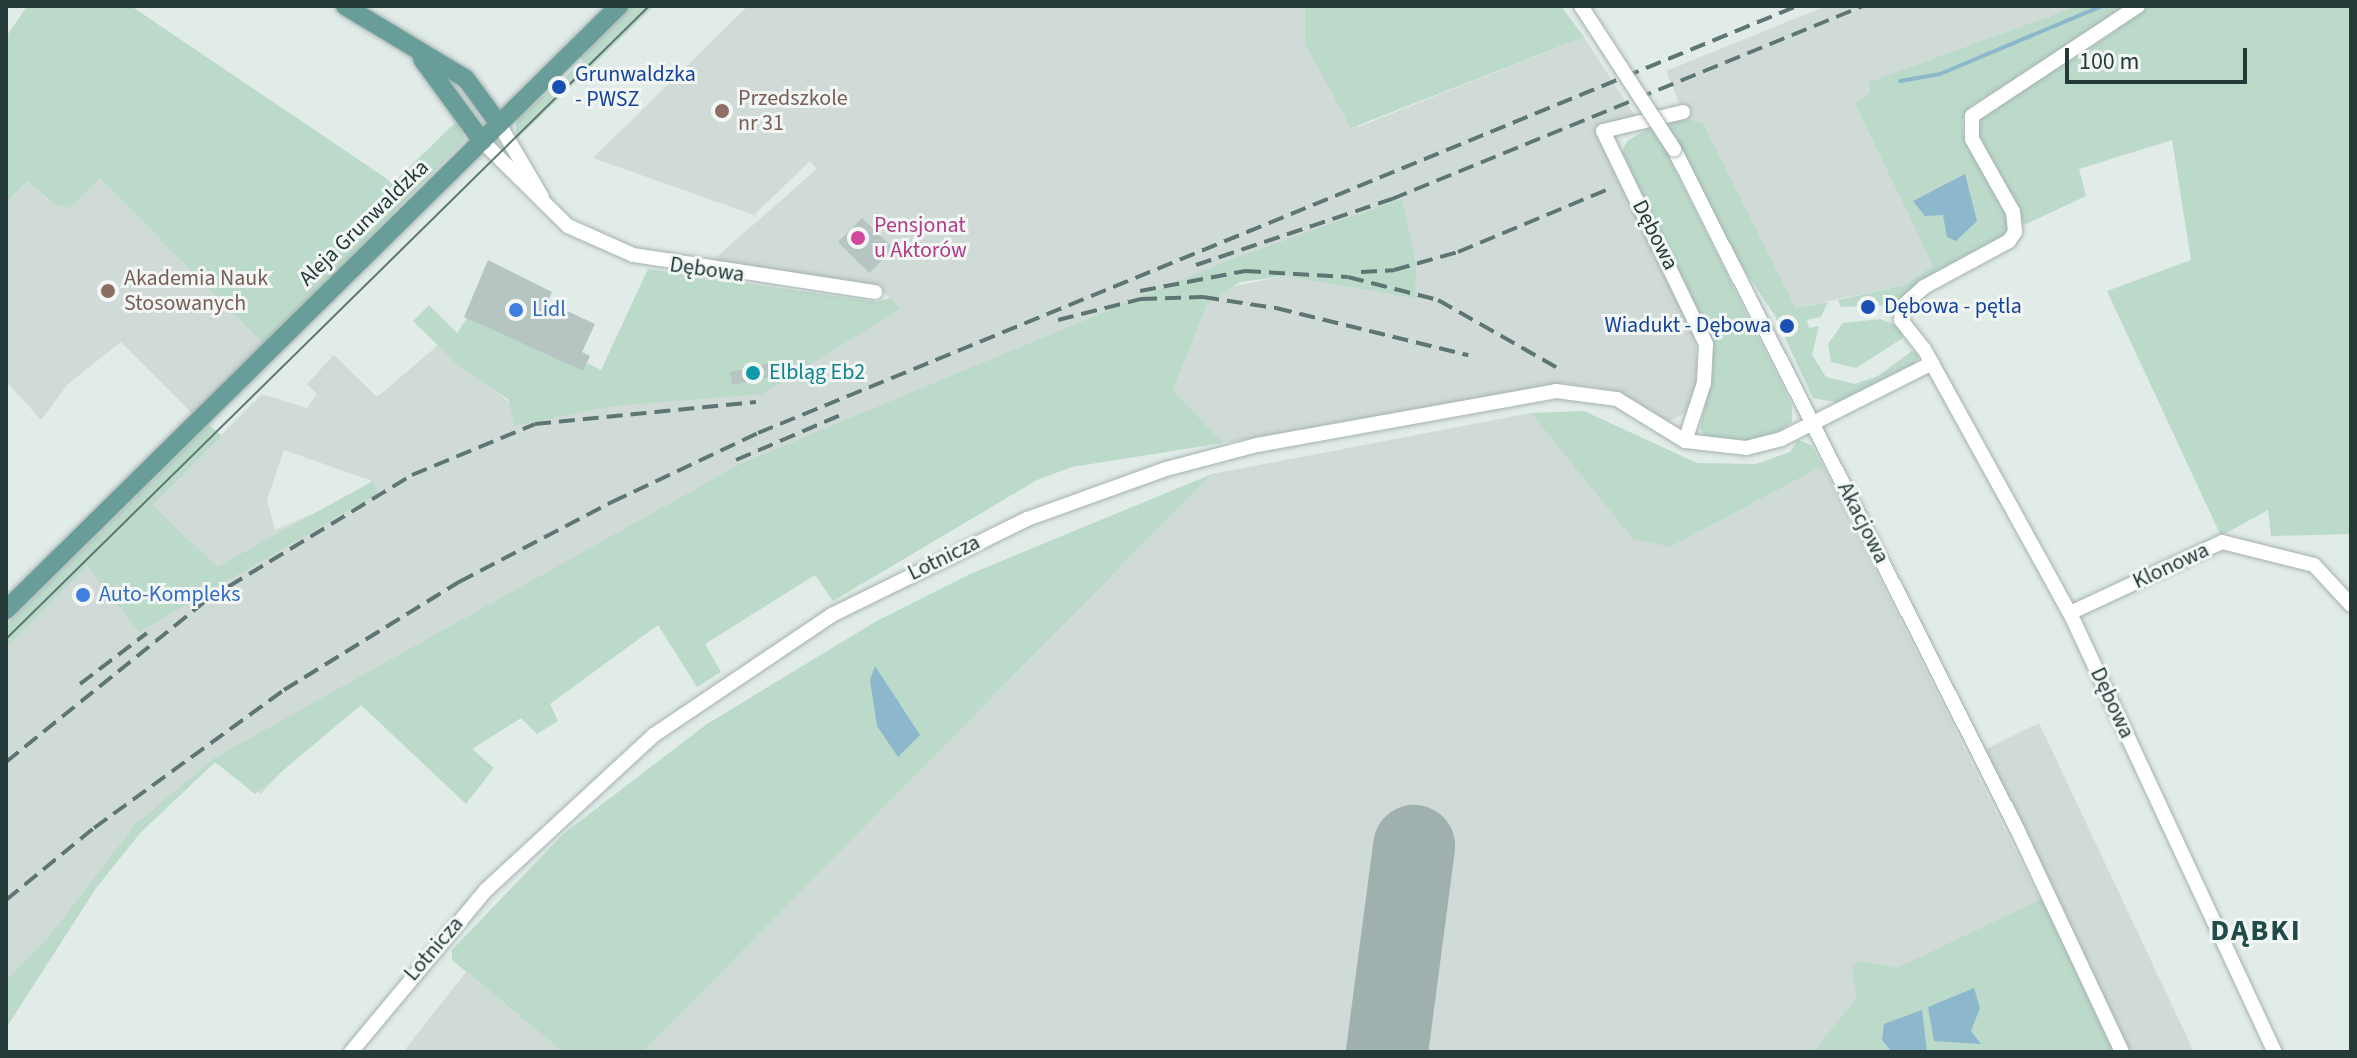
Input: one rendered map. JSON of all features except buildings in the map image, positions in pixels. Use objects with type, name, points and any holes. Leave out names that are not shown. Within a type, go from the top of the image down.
[{"type":"main road","points":[[345,6],[466,79],[499,124]]},
{"type":"main road","name":"Aleja Grunwaldzka","points":[[6,610],[619,6]]},
{"type":"main road","points":[[415,51],[482,141]]},
{"type":"street","name":"Akacjowa","points":[[1581,6],[1674,149],[2122,1052]]},
{"type":"street","name":"Dębowa","points":[[2138,6],[1979,107],[1970,127],[2013,212],[2015,232],[1904,305],[1901,320],[1932,363],[2070,613],[2275,1052]]},
{"type":"street","name":"Dębowa","points":[[1683,112],[1603,131],[1706,344],[1704,383],[1685,441]]},
{"type":"street","name":"Dębowa","points":[[499,124],[551,211]]},
{"type":"street","name":"Dębowa","points":[[482,141],[551,211],[582,234],[660,264],[875,292]]},
{"type":"street","points":[[1685,441],[1746,448],[1812,424],[1932,363]]},
{"type":"street","name":"Lotnicza","points":[[351,1052],[486,890],[654,735],[832,615],[980,540],[1196,461],[1525,395],[1595,392],[1685,441]]},
{"type":"street","name":"Klonowa","points":[[2070,613],[2222,542],[2314,565],[2351,605]]},
{"type":"shaded area","points":[[748,6],[1305,6],[1305,44],[1358,127],[1584,37],[1635,116],[1597,134],[1694,328],[1698,378],[1688,412],[1667,422],[1613,390],[1565,383],[1223,443],[1173,390],[1207,304],[1222,289],[1284,276],[1417,293],[1270,257],[361,705],[295,757],[261,794],[215,762],[140,833],[96,888],[6,1028],[6,649],[87,566],[217,568],[151,505],[262,394],[307,408],[317,394],[307,384],[334,355],[377,397],[438,345],[509,402],[900,309],[878,286],[705,267],[817,169],[810,161],[754,215],[593,158]],"holes":[[[284,450],[372,481],[376,487],[275,530],[267,500]]]},
{"type":"shaded area","points":[[1826,6],[2077,6],[1869,82],[1870,92],[1855,104],[1933,266],[1905,285],[1796,308],[1703,123],[1686,119],[1666,71]]},
{"type":"shaded area","name":"Akademia Nauk Stosowanych","points":[[100,179],[264,344],[193,414],[121,342],[68,384],[41,420],[6,381],[6,203],[28,181],[49,201]]},
{"type":"shaded area","points":[[1531,413],[1633,538],[1670,547],[1823,466],[2116,1052],[643,1052],[1212,474]]},
{"type":"shaded area","points":[[2039,723],[2194,1052],[2127,1052],[1984,750]]},
{"type":"shaded area","points":[[466,972],[563,1052],[403,1052]]},
{"type":"green space","points":[[27,6],[131,6],[393,183],[458,120],[465,140],[264,344],[100,179],[71,208],[53,204],[28,181],[6,203],[6,37]]},
{"type":"green space","points":[[630,6],[654,6],[516,140],[516,120],[583,61],[579,56]]},
{"type":"green space","points":[[1305,6],[1561,6],[1584,37],[1351,128],[1305,44]]},
{"type":"green space","points":[[2077,6],[2131,6],[1971,106],[1962,122],[1965,141],[2008,218],[2006,234],[1894,305],[1841,307],[1838,300],[1905,285],[1933,266],[1855,104],[1870,92],[1869,82]]},
{"type":"green space","points":[[2149,6],[2351,6],[2351,534],[2271,536],[2268,510],[2221,536],[2107,291],[2191,260],[2172,140],[2079,169],[2086,196],[2024,225],[1976,135],[1984,110],[2082,54]]},
{"type":"green space","points":[[1686,119],[1703,123],[1796,308],[1828,302],[1821,317],[1807,320],[1809,328],[1819,326],[1812,355],[1826,377],[1855,384],[1878,376],[1912,351],[1919,355],[1914,364],[1839,403],[1813,398],[1775,316],[1734,254],[1666,122]]},
{"type":"green space","points":[[1653,126],[1792,405],[1792,422],[1780,431],[1745,441],[1706,436],[1700,429],[1713,367],[1709,335],[1622,152],[1627,141]]},
{"type":"green space","points":[[1402,199],[1416,265],[1415,298],[1284,276],[1240,282],[1207,304],[1173,390],[1223,443],[1072,467],[1037,480],[833,601],[815,575],[705,644],[721,672],[697,687],[658,625],[550,704],[558,721],[537,734],[521,718],[472,749],[494,768],[466,804],[361,705],[255,794],[215,762],[140,833],[96,888],[6,1028],[6,980],[48,938],[135,825],[213,759],[742,463],[1232,259]]},
{"type":"green space","points":[[648,269],[876,302],[891,298],[900,309],[762,394],[613,406],[514,426],[509,400],[459,366],[413,321],[429,305],[457,333],[467,318],[583,371],[587,363],[601,370]]},
{"type":"green space","points":[[1880,319],[1900,327],[1903,338],[1856,368],[1831,362],[1828,344],[1843,323]]},
{"type":"green space","points":[[1584,411],[1697,463],[1756,464],[1790,452],[1798,440],[1811,445],[1823,466],[1670,547],[1633,539],[1531,413]]},
{"type":"green space","points":[[209,425],[222,436],[152,505],[217,567],[373,481],[379,493],[139,632],[87,566],[6,649],[6,625]]},
{"type":"green space","points":[[1212,474],[643,1052],[563,1052],[452,960],[452,950],[563,834],[707,724],[875,622],[970,574]]},
{"type":"green space","points":[[2044,898],[2116,1052],[1813,1052],[1857,998],[1852,968],[1859,961],[1897,968]]},
{"type":"water","points":[[1965,174],[1977,221],[1956,241],[1947,237],[1943,215],[1925,216],[1913,201]]},
{"type":"water","points":[[875,666],[920,735],[898,757],[877,726],[870,680]]},
{"type":"water","points":[[1974,988],[1980,1008],[1971,1031],[1981,1044],[1934,1041],[1928,1007]]},
{"type":"water","points":[[1922,1010],[1927,1052],[1892,1052],[1882,1040],[1884,1024]]},
{"type":"waterway","points":[[1900,81],[1940,74],[2102,6]]},
{"type":"runway","points":[[1387,1052],[1414,846]]},
{"type":"tram line","points":[[6,639],[649,6]]},
{"type":"railway","points":[[6,900],[94,828],[284,690],[459,582],[612,502],[758,433],[1797,6]]},
{"type":"railway","points":[[1196,265],[1392,199],[1863,6]]},
{"type":"railway","points":[[1361,272],[1394,270],[1458,252],[1606,190]]},
{"type":"railway","points":[[1140,291],[1245,271],[1348,277],[1438,300],[1556,367]]},
{"type":"railway","points":[[1058,320],[1141,299],[1203,297],[1276,308],[1468,355]]},
{"type":"railway","points":[[6,762],[208,599],[412,475],[535,424],[756,402]]},
{"type":"railway","points":[[736,460],[843,414]]},
{"type":"railway","points":[[80,684],[147,633]]},
{"type":"place","name":"Grunwaldzka - PWSZ","points":[[559,87]]},
{"type":"place","name":"Przedszkole nr 31","points":[[722,111]]},
{"type":"place","name":"Pensjonat u Aktorów","points":[[858,238]]},
{"type":"place","name":"Akademia Nauk Stosowanych","points":[[108,291]]},
{"type":"place","name":"Dębowa - pętla","points":[[1868,307]]},
{"type":"place","name":"Lidl","points":[[516,310]]},
{"type":"place","name":"Wiadukt - Dębowa","points":[[1787,326]]},
{"type":"place","name":"Elbląg Eb2","points":[[753,373]]},
{"type":"place","name":"Auto-Kompleks","points":[[83,595]]},
{"type":"district","name":"DĄBKI","points":[[2256,931]]}]
